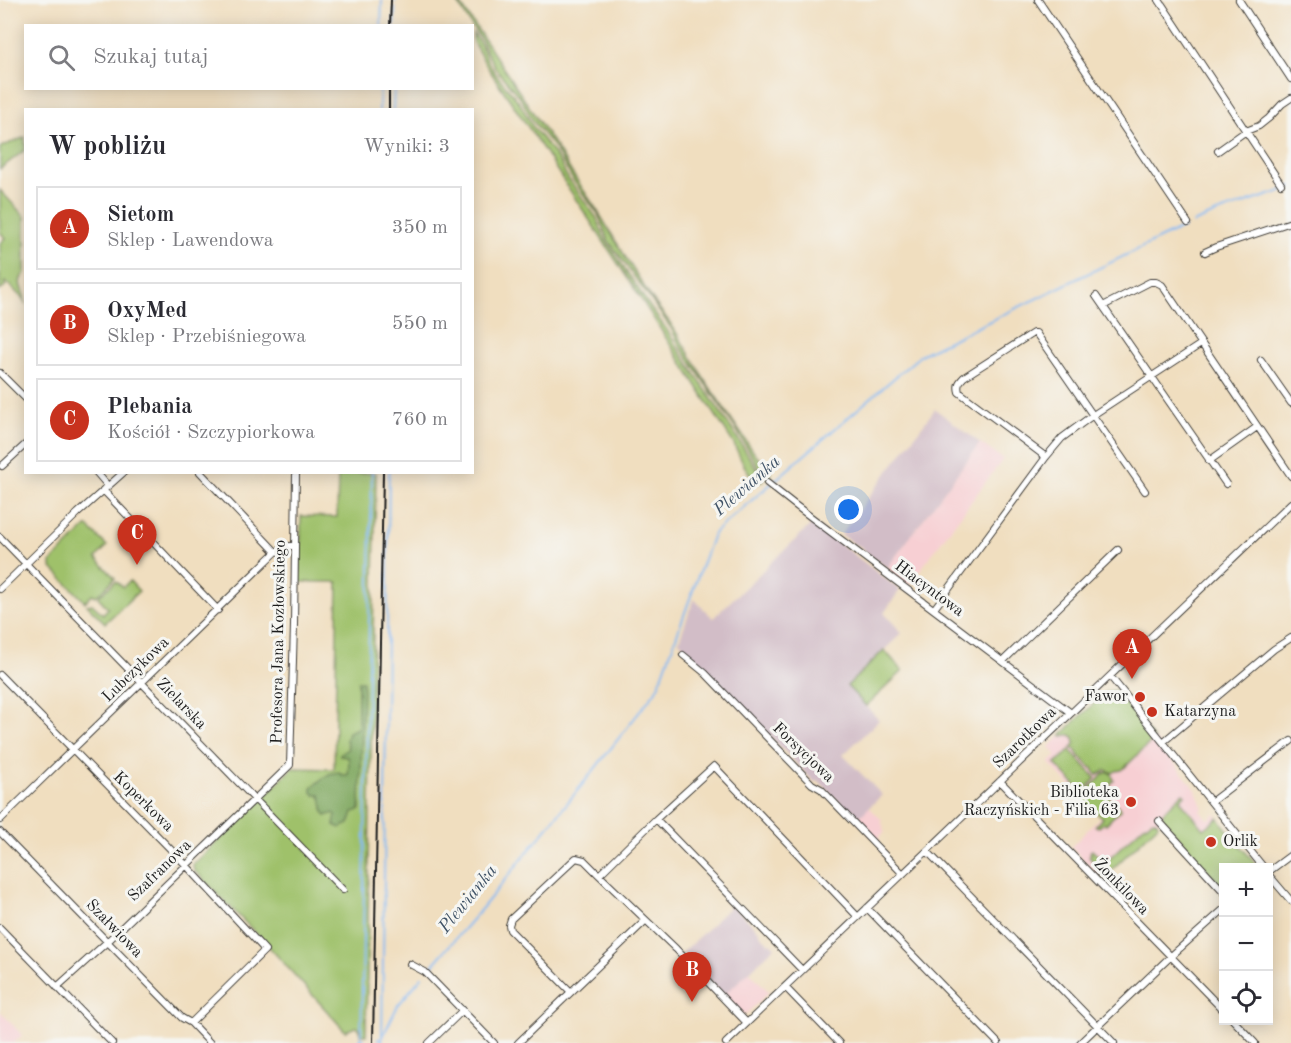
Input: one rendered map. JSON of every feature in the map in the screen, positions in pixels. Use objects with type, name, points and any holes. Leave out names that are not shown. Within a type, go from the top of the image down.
[{"type":"street","points":[[1038,0],[1188,223]]},
{"type":"street","points":[[1159,0],[1281,184]]},
{"type":"street","points":[[1239,0],[1291,79]]},
{"type":"street","points":[[1218,151],[1259,126],[1291,98]]},
{"type":"street","points":[[1205,252],[1291,222]]},
{"type":"street","points":[[1103,306],[1150,282],[1162,285],[1291,476]]},
{"type":"street","points":[[1096,296],[1226,484]]},
{"type":"street","points":[[1046,457],[960,392],[959,383],[964,377],[1032,333],[1035,333],[1145,491]]},
{"type":"street","points":[[933,609],[1062,438],[1201,344]]},
{"type":"street","points":[[1261,360],[1291,403]]},
{"type":"street","points":[[0,373],[24,397]]},
{"type":"street","points":[[1209,461],[1257,427]]},
{"type":"street","points":[[2,466],[24,446]]},
{"type":"street","points":[[97,474],[105,488],[218,610]]},
{"type":"street","points":[[0,589],[122,474]]},
{"type":"street","points":[[202,474],[276,552]]},
{"type":"street","name":"Profesora Jana Kozłowskiego","points":[[255,798],[290,765],[296,474]]},
{"type":"street","name":"Hiacyntowa","points":[[770,485],[1071,713]]},
{"type":"street","name":"Szarotkowa","points":[[726,1043],[1291,503]]},
{"type":"street","name":"Zielarska","points":[[0,537],[343,890]]},
{"type":"street","name":"Lubczykowa","points":[[0,820],[276,552],[287,546],[295,546]]},
{"type":"street","points":[[1003,661],[1118,550]]},
{"type":"street","points":[[1163,742],[1291,638]]},
{"type":"street","name":"Forsycjowa","points":[[682,655],[705,673],[903,874]]},
{"type":"street","name":"Koperkowa","points":[[0,675],[266,950],[191,1023]]},
{"type":"street","points":[[1110,676],[1261,863]]},
{"type":"street","points":[[1211,802],[1291,741]]},
{"type":"street","points":[[600,874],[714,766],[858,917]]},
{"type":"street","name":"Żonkilowa","points":[[1000,781],[1219,1006]]},
{"type":"street","name":"Szafranowa","points":[[57,987],[107,942],[255,798]]},
{"type":"street","points":[[656,819],[802,970]]},
{"type":"street","points":[[1159,821],[1219,887]]},
{"type":"street","name":"Szałwiowa","points":[[0,832],[182,1018],[191,1023],[210,1043]]},
{"type":"street","points":[[927,850],[1114,1043]]},
{"type":"street","points":[[1273,870],[1291,855]]},
{"type":"street","points":[[571,992],[510,930],[509,922],[576,858],[584,860],[600,874],[747,1023]]},
{"type":"street","points":[[1273,878],[1291,902]]},
{"type":"street","points":[[867,908],[998,1043]]},
{"type":"street","points":[[1080,1043],[1219,913]]},
{"type":"street","points":[[518,1043],[645,921]]},
{"type":"street","points":[[0,928],[112,1043]]},
{"type":"street","points":[[410,964],[425,972],[494,1043]]},
{"type":"street","points":[[785,987],[838,1043]]},
{"type":"street","points":[[429,1043],[463,1010]]},
{"type":"street","points":[[1238,1025],[1255,1043]]},
{"type":"shaded area","points":[[935,409],[980,443],[887,568],[841,534]]},
{"type":"shaded area","points":[[980,443],[1003,459],[909,585],[887,568]]},
{"type":"shaded area","points":[[813,523],[900,590],[884,613],[902,633],[847,686],[879,720],[843,755],[882,795],[859,817],[857,815],[855,818],[818,780],[814,782],[679,641],[694,599],[713,618]]},
{"type":"shaded area","points":[[1115,690],[1196,790],[1203,809],[1200,811],[1208,820],[1215,814],[1254,863],[1219,864],[1163,818],[1102,879],[1071,847],[1100,817],[1049,763],[1057,755],[1049,747],[1106,692]]},
{"type":"shaded area","points":[[869,807],[883,821],[882,828],[885,831],[879,838],[880,844],[855,818]]},
{"type":"shaded area","points":[[732,905],[768,943],[775,947],[723,996],[682,953]]},
{"type":"shaded area","points":[[749,971],[769,992],[745,1015],[742,1015],[732,1002],[723,996]]},
{"type":"shaded area","points":[[0,1011],[22,1035],[14,1043],[0,1043]]},
{"type":"green space","points":[[456,0],[474,24],[470,24]]},
{"type":"green space","points":[[474,24],[597,210],[652,299],[671,324],[707,383],[755,454],[770,471],[768,478],[761,472],[736,429],[680,346],[671,328],[608,240],[598,214],[573,180],[555,149],[533,121],[521,99],[496,69],[474,29]]},
{"type":"green space","points":[[474,34],[495,73],[519,102],[533,127],[557,158],[569,180],[596,217],[605,239],[735,434],[763,480],[761,482],[757,483],[753,479],[743,464],[734,444],[645,305],[474,44]]},
{"type":"green space","points":[[24,137],[24,151],[0,169],[0,148]]},
{"type":"green space","points":[[0,190],[24,216],[24,274],[20,284],[24,295],[24,302],[23,297],[6,282],[0,291],[0,243],[5,238],[0,232]]},
{"type":"green space","points":[[338,474],[376,474],[366,1035],[360,1035],[359,1028],[356,1027],[345,1031],[271,949],[194,870],[193,865],[293,768],[334,769],[338,582],[300,582],[301,516],[337,517]]},
{"type":"green space","points":[[87,526],[107,546],[96,558],[115,578],[99,594],[95,596],[93,594],[85,602],[51,567],[51,562]]},
{"type":"green space","points":[[116,581],[123,587],[130,581],[139,591],[105,623],[87,605],[92,604],[103,614],[108,608],[98,597]]},
{"type":"green space","points":[[884,650],[903,671],[866,706],[847,686]]},
{"type":"green space","points":[[358,681],[363,681],[360,810],[353,812],[349,824],[340,828],[334,825],[336,815],[334,813],[326,816],[320,795],[312,792],[312,787],[329,774],[339,772],[342,775],[348,775],[348,757],[340,756],[340,754],[348,749],[346,740],[348,732],[358,728]]},
{"type":"green space","points":[[1115,690],[1154,739],[1122,770],[1113,773],[1106,770],[1098,775],[1072,748],[1075,744],[1074,738],[1070,735],[1061,735],[1106,692]]},
{"type":"green space","points":[[1070,750],[1096,778],[1082,792],[1055,764]]},
{"type":"green space","points":[[1108,772],[1112,774],[1114,781],[1101,795],[1105,793],[1121,809],[1106,824],[1099,827],[1095,826],[1102,818],[1083,798],[1085,796],[1083,794],[1103,774]]},
{"type":"green space","points":[[1183,793],[1185,795],[1180,800],[1204,829],[1218,818],[1255,863],[1219,863],[1219,883],[1162,818],[1163,812]]},
{"type":"green space","points":[[1154,820],[1158,822],[1158,825],[1102,879],[1100,877],[1104,873],[1090,858],[1090,852],[1092,850],[1105,862],[1145,824]]},
{"type":"waterway","points":[[381,24],[382,0]]},
{"type":"waterway","points":[[394,24],[395,7]]},
{"type":"waterway","points":[[379,108],[380,90]]},
{"type":"waterway","points":[[393,108],[394,90]]},
{"type":"waterway","name":"Plewianka","points":[[1193,223],[1291,186]]},
{"type":"waterway","name":"Plewianka","points":[[430,968],[483,907],[655,692],[716,531],[922,354],[1184,227]]},
{"type":"waterway","points":[[361,1043],[372,474]]},
{"type":"waterway","points":[[382,1043],[389,474]]},
{"type":"waterway","name":"Plewianka","points":[[378,1039],[382,1038],[398,1005],[422,977]]},
{"type":"waterway","name":"Plewianka","points":[[357,1043],[360,1039],[364,1039]]},
{"type":"railway","points":[[390,24],[391,0]]},
{"type":"railway","points":[[389,90],[389,108]]},
{"type":"railway","points":[[373,1043],[383,474]]},
{"type":"place","name":"Plebania","points":[[137,565]]},
{"type":"place","name":"Sietom","points":[[1132,679]]},
{"type":"place","name":"Fawor","points":[[1140,697]]},
{"type":"place","name":"Katarzyna","points":[[1152,712]]},
{"type":"place","name":"Biblioteka Raczyńskich - Filia 63","points":[[1131,802]]},
{"type":"place","name":"Orlik","points":[[1211,842]]},
{"type":"place","name":"OxyMed","points":[[692,1002]]}]
